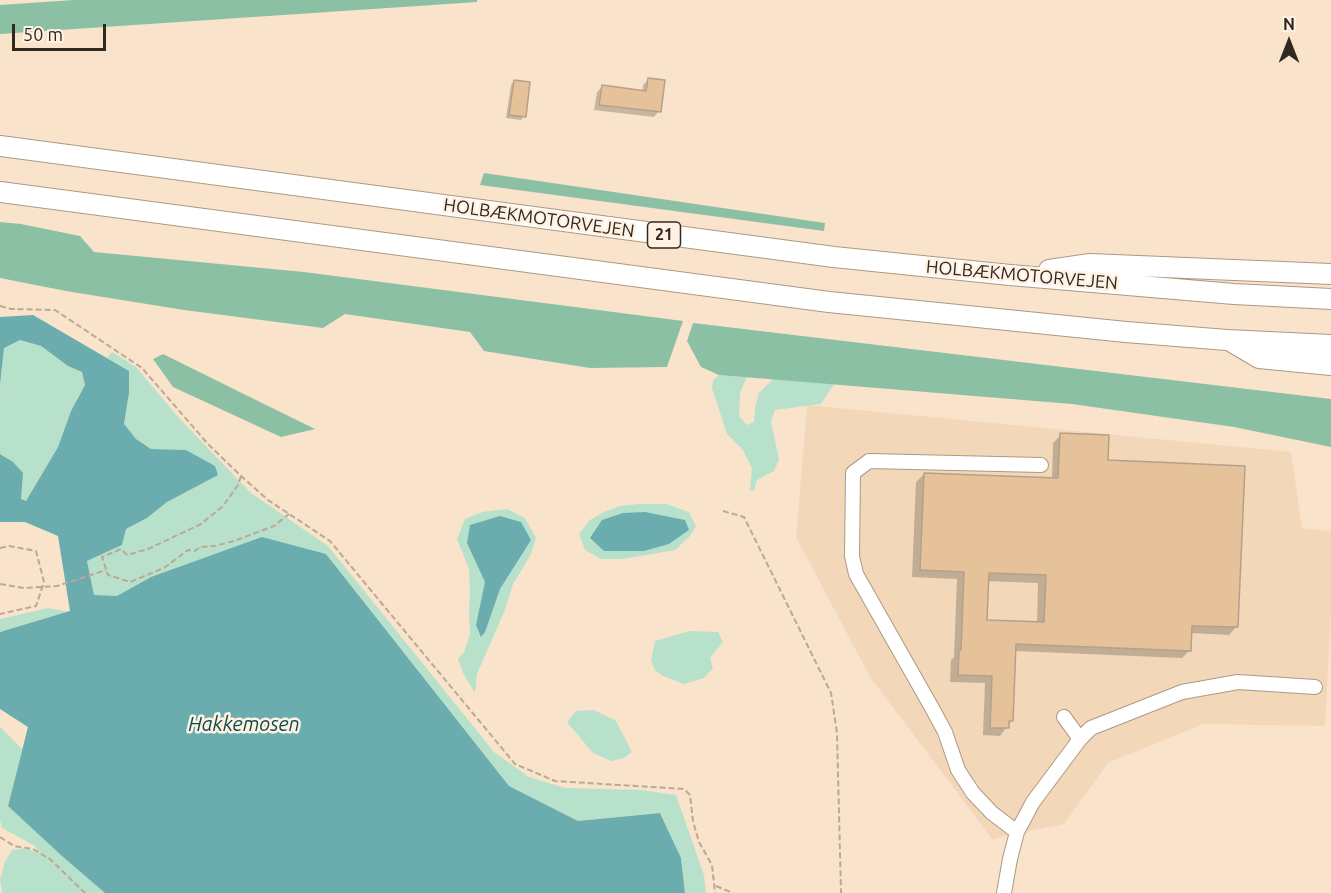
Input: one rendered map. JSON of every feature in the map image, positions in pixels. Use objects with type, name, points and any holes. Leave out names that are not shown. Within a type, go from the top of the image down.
[{"type":"highway","name":"HOLBÆKMOTORVEJEN","points":[[0,146],[834,257],[1234,294],[1331,299]]},
{"type":"highway","points":[[0,192],[829,302],[1126,332],[1331,345]]},
{"type":"highway","points":[[1010,275],[1090,264],[1331,274]]},
{"type":"highway","points":[[1227,340],[1259,358],[1331,365]]},
{"type":"lane","points":[[1017,832],[992,813],[973,793],[958,770],[945,732],[856,574],[852,556],[853,473],[869,461],[1041,465]]},
{"type":"lane","points":[[1004,893],[1017,832],[1033,802],[1090,728],[1182,692],[1238,682],[1315,687]]},
{"type":"lane","points":[[1064,717],[1080,739]]},
{"type":"path","points":[[0,306],[11,309],[55,310],[142,368],[208,444],[268,500],[330,541],[515,764],[555,781],[684,789],[690,795],[693,821],[699,842],[712,865],[716,893]]},
{"type":"path","points":[[242,476],[223,506],[201,524],[148,549],[127,555],[121,549],[102,557],[108,575],[130,582],[164,568],[188,550],[234,541],[274,526],[289,514]]},
{"type":"path","points":[[723,511],[744,517],[831,693],[837,733],[841,893]]},
{"type":"path","points":[[0,548],[9,546],[36,550],[44,582],[36,606],[0,614]]},
{"type":"path","points":[[0,584],[24,588],[43,586],[65,583],[106,570]]},
{"type":"path","points":[[0,837],[14,846],[33,849],[51,860],[85,893]]},
{"type":"path","points":[[716,886],[733,893]]},
{"type":"shaded area","points":[[807,405],[1291,452],[1302,528],[1331,532],[1331,613],[1325,726],[1203,724],[1108,763],[1064,824],[992,839],[870,677],[796,537]]},
{"type":"green space","points":[[74,0],[477,0],[477,2],[0,34],[0,5]]},
{"type":"green space","points":[[484,173],[825,223],[824,231],[480,185]]},
{"type":"green space","points":[[0,222],[80,236],[94,252],[304,272],[683,321],[667,367],[590,368],[484,351],[470,332],[345,314],[323,328],[184,310],[0,278]]},
{"type":"green space","points":[[693,323],[1331,399],[1331,447],[1234,427],[1072,404],[719,375],[701,367],[687,341]]},
{"type":"green space","points":[[20,340],[41,346],[68,366],[82,372],[85,385],[71,411],[58,447],[26,501],[21,500],[4,456],[0,454],[0,386],[4,347]]},
{"type":"green space","points":[[112,352],[136,367],[179,418],[251,493],[328,546],[494,752],[529,777],[565,788],[640,790],[676,795],[704,875],[706,893],[685,893],[681,858],[660,813],[578,821],[509,786],[326,554],[204,560],[151,577],[117,597],[94,595],[87,561],[122,545],[126,529],[147,518],[167,502],[186,450],[151,449],[136,439],[124,425],[129,393],[129,371],[107,358]]},
{"type":"green space","points":[[163,354],[315,429],[281,437],[173,387],[153,359]]},
{"type":"green space","points":[[719,375],[747,377],[740,393],[739,416],[747,425],[754,422],[759,393],[773,379],[834,384],[821,404],[775,410],[771,421],[779,460],[774,471],[757,480],[754,490],[750,491],[752,468],[743,450],[727,434],[712,388],[713,380]]},
{"type":"green space","points":[[666,504],[689,512],[696,526],[690,536],[675,550],[623,559],[601,559],[585,550],[579,534],[590,520],[620,506]]},
{"type":"green space","points":[[507,509],[525,518],[536,538],[530,556],[513,584],[504,612],[477,674],[475,693],[458,659],[464,652],[470,635],[470,590],[469,569],[457,539],[465,519],[482,512]]},
{"type":"green space","points":[[48,608],[70,612],[0,632],[0,619]]},
{"type":"green space","points":[[690,631],[718,632],[723,642],[710,658],[713,668],[704,678],[684,684],[663,676],[655,670],[651,661],[655,641]]},
{"type":"green space","points":[[594,710],[616,721],[632,752],[624,758],[611,761],[593,753],[567,722],[576,711]]},
{"type":"green space","points":[[0,727],[22,749],[8,806],[105,893],[2,893],[0,879],[5,862],[12,850],[26,848],[40,854],[35,846],[2,828],[0,820]]},
{"type":"water","name":"Hakkemosen","points":[[33,315],[129,371],[129,393],[124,424],[136,439],[151,449],[186,450],[215,466],[218,475],[167,502],[147,518],[126,529],[122,545],[87,561],[94,595],[117,596],[151,577],[262,537],[326,554],[509,786],[578,821],[660,813],[681,858],[685,893],[105,893],[62,856],[8,806],[28,727],[0,709],[0,632],[70,611],[58,536],[25,522],[0,522],[0,454],[13,462],[23,473],[21,499],[26,501],[58,447],[71,411],[85,385],[82,372],[68,366],[41,346],[20,340],[4,348],[0,385],[0,317]]},
{"type":"water","points":[[645,512],[685,520],[689,530],[669,544],[644,551],[604,551],[590,538],[602,520],[623,513]]},
{"type":"water","points":[[500,516],[521,522],[531,540],[500,589],[485,632],[481,637],[476,625],[485,582],[467,543],[470,525]]},
{"type":"building","points":[[648,78],[665,80],[661,112],[599,105],[602,85],[646,91]]},
{"type":"building","points":[[514,80],[530,82],[526,117],[509,115]]},
{"type":"building","points":[[1060,433],[1109,435],[1108,460],[1245,466],[1238,627],[1192,626],[1191,651],[1016,644],[1013,721],[1009,721],[1009,728],[990,728],[992,676],[958,675],[964,572],[920,570],[924,473],[1058,478]],"holes":[[[989,573],[1046,575],[1044,622],[987,620]]]}]
